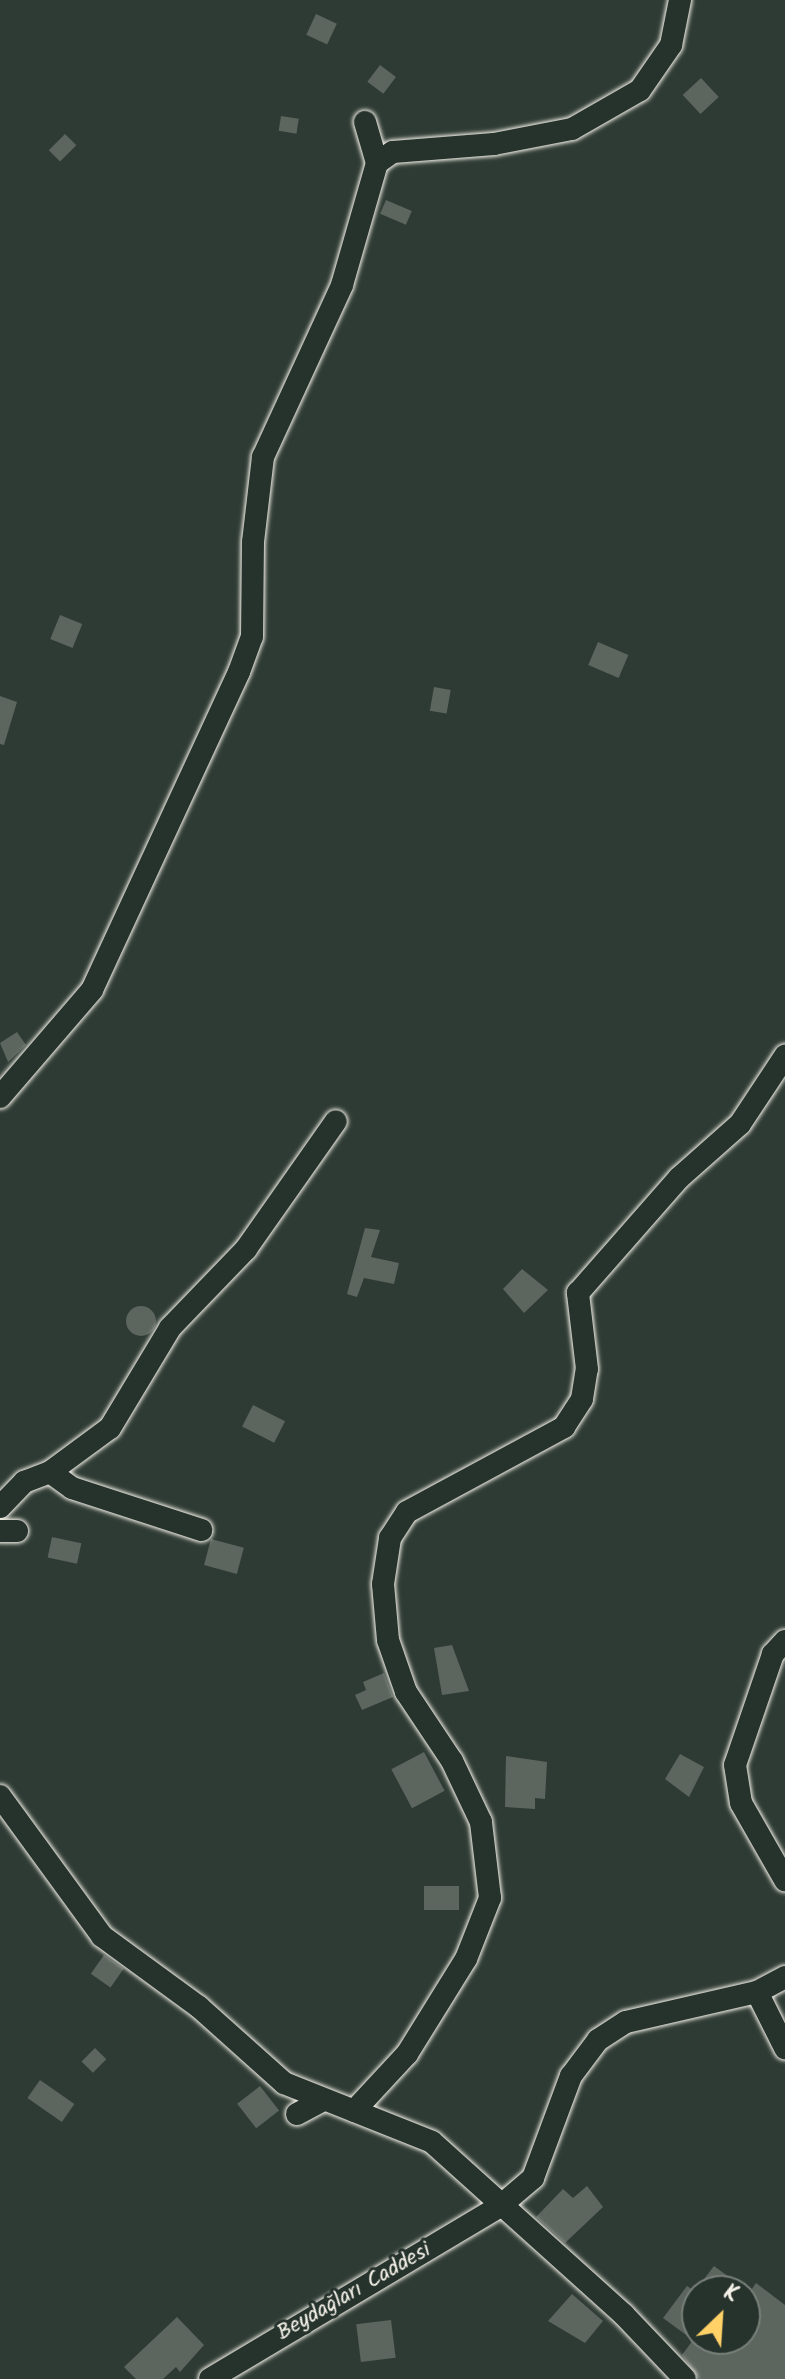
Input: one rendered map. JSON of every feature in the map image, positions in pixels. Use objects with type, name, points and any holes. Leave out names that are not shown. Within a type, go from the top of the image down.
[{"type":"street","points":[[377,163],[393,152],[494,144],[572,129],[640,90],[671,45],[680,0]]},
{"type":"street","points":[[0,1097],[92,990],[239,672],[252,637],[253,542],[263,457],[342,285],[377,163],[365,122]]},
{"type":"street","points":[[354,2111],[407,2054],[466,1959],[490,1898],[481,1822],[452,1761],[406,1692],[388,1640],[383,1584],[390,1538],[407,1512],[564,1427],[582,1399],[587,1369],[578,1293],[679,1178],[740,1124],[785,1056]]},
{"type":"street","points":[[0,1507],[24,1482],[50,1472],[110,1428],[170,1328],[246,1249],[336,1121]]},
{"type":"street","points":[[50,1472],[72,1488],[201,1530]]},
{"type":"street","points":[[785,1641],[773,1654],[735,1765],[741,1803],[785,1880]]},
{"type":"street","points":[[0,1796],[102,1936],[199,2007],[284,2083],[321,2101],[432,2142],[499,2207],[624,2315],[685,2379]]},
{"type":"street","name":"Beydağları Caddesi","points":[[210,2379],[499,2207],[533,2178],[571,2076],[598,2040],[626,2022],[757,1992],[785,1977]]},
{"type":"street","points":[[757,1992],[785,2048]]},
{"type":"street","points":[[297,2114],[321,2101]]},
{"type":"building","points":[[316,14],[337,24],[327,45],[306,35]]},
{"type":"building","points":[[380,65],[396,77],[383,94],[367,82]]},
{"type":"building","points":[[701,78],[719,97],[700,114],[683,95]]},
{"type":"building","points":[[281,116],[299,119],[296,134],[279,131]]},
{"type":"building","points":[[65,134],[76,145],[60,162],[49,150]]},
{"type":"building","points":[[386,200],[412,211],[406,225],[380,214]]},
{"type":"building","points":[[60,615],[82,624],[73,648],[50,639]]},
{"type":"building","points":[[598,642],[628,655],[619,678],[588,665]]},
{"type":"building","points":[[434,687],[451,690],[447,714],[430,711]]},
{"type":"building","points":[[0,696],[17,702],[4,745],[0,744]]},
{"type":"building","points":[[17,1032],[26,1045],[8,1062],[0,1043]]},
{"type":"building","points":[[365,1228],[380,1230],[371,1257],[399,1263],[394,1284],[364,1278],[357,1297],[347,1294]]},
{"type":"building","points":[[522,1269],[548,1290],[524,1313],[503,1289]]},
{"type":"building","points":[[141,1306],[147,1307],[155,1315],[155,1327],[147,1335],[141,1336],[135,1335],[127,1327],[126,1321],[127,1315],[135,1307]]},
{"type":"building","points":[[253,1405],[285,1421],[274,1443],[242,1426]]},
{"type":"building","points":[[52,1537],[81,1543],[77,1564],[48,1558]]},
{"type":"building","points":[[211,1539],[244,1548],[237,1574],[204,1565]]},
{"type":"building","points":[[452,1645],[469,1691],[442,1695],[434,1648]]},
{"type":"building","points":[[384,1673],[393,1697],[362,1710],[355,1695],[366,1690],[363,1682]]},
{"type":"building","points":[[424,1752],[445,1791],[412,1808],[391,1769]]},
{"type":"building","points":[[680,1754],[704,1767],[689,1797],[665,1779]]},
{"type":"building","points":[[506,1756],[547,1762],[545,1799],[535,1798],[535,1809],[505,1807]]},
{"type":"building","points":[[424,1886],[459,1886],[459,1910],[424,1910]]},
{"type":"building","points":[[104,1955],[124,1969],[110,1988],[91,1974]]},
{"type":"building","points":[[95,2048],[106,2059],[93,2073],[82,2061]]},
{"type":"building","points":[[40,2080],[74,2104],[62,2122],[27,2098]]},
{"type":"building","points":[[260,2086],[279,2110],[256,2128],[237,2104]]},
{"type":"building","points":[[587,2186],[603,2207],[565,2243],[536,2217],[563,2189],[573,2198]]},
{"type":"building","points":[[714,2266],[726,2275],[707,2275]]},
{"type":"building","points":[[761,2287],[785,2305],[785,2379],[699,2379],[682,2355],[761,2355]]},
{"type":"building","points":[[572,2294],[603,2321],[585,2343],[548,2321]]},
{"type":"building","points":[[681,2294],[681,2331],[663,2318]]},
{"type":"building","points":[[177,2317],[204,2345],[180,2372],[176,2367],[163,2379],[136,2379],[124,2367]]},
{"type":"building","points":[[391,2320],[396,2358],[361,2362],[356,2324]]}]
